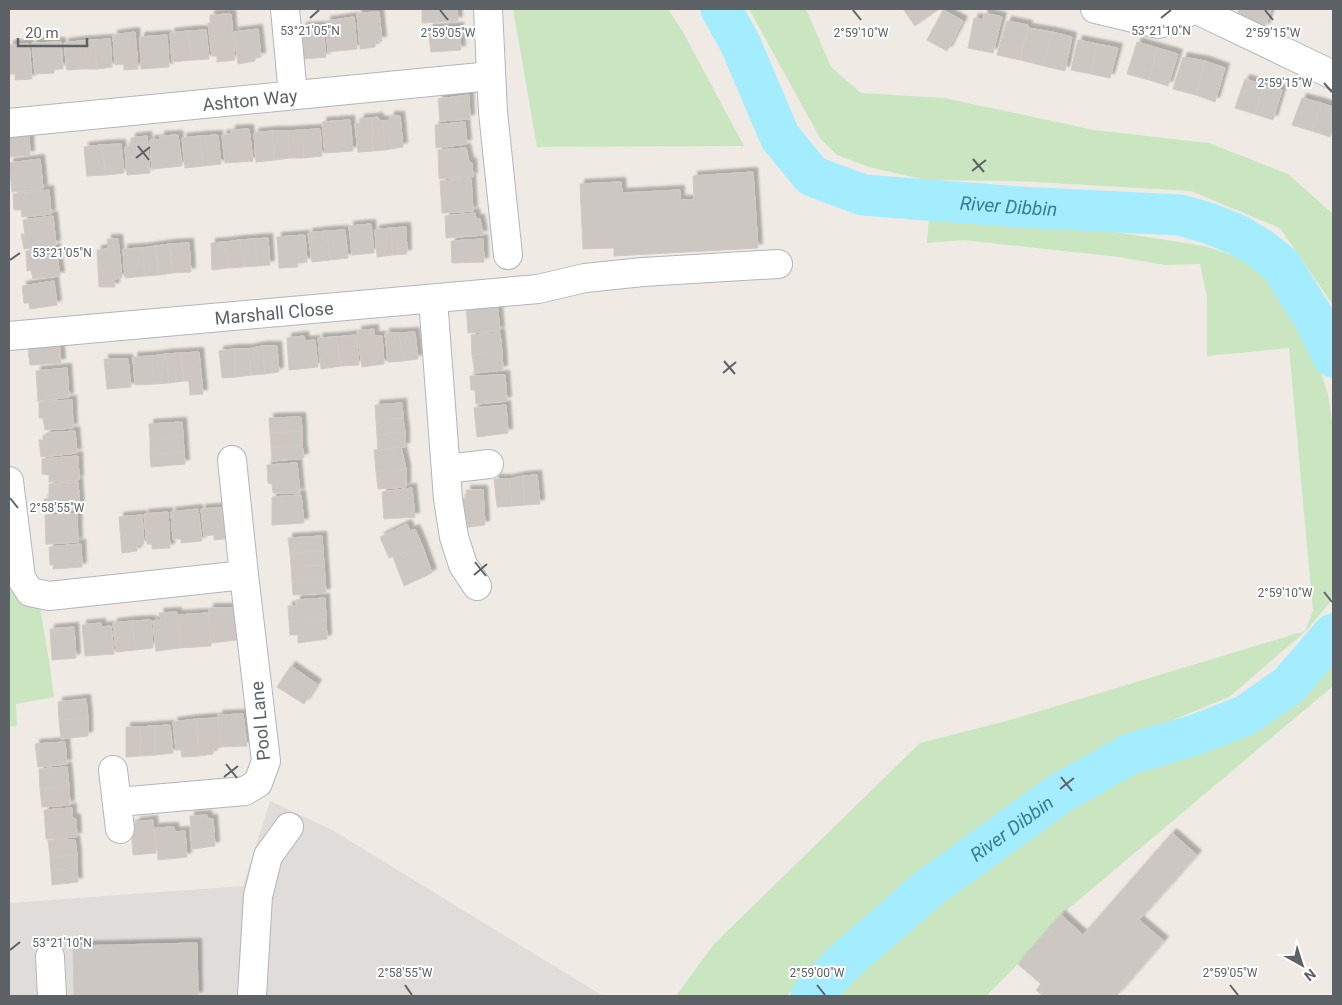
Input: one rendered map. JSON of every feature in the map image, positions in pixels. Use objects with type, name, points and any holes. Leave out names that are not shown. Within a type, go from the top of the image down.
[{"type":"street","points":[[285,9],[293,95]]},
{"type":"street","points":[[488,9],[493,112],[508,255]]},
{"type":"street","points":[[1095,9],[1158,24],[1178,19],[1194,9],[1333,75]]},
{"type":"street","name":"Ashton Way","points":[[9,123],[491,76]]},
{"type":"street","name":"Marshall Close","points":[[9,336],[538,289],[585,278],[644,272],[778,264]]},
{"type":"street","points":[[433,299],[448,499],[454,536],[463,565],[477,586]]},
{"type":"street","name":"Pool Lane","points":[[118,802],[245,791],[258,783],[266,761],[232,460]]},
{"type":"street","points":[[446,469],[489,464]]},
{"type":"street","points":[[9,481],[21,578],[30,592],[49,596],[244,575]]},
{"type":"street","points":[[113,770],[120,828]]},
{"type":"street","points":[[252,996],[258,896],[268,856],[289,827]]},
{"type":"street","points":[[50,957],[52,996]]},
{"type":"shaded area","points":[[270,801],[334,831],[603,996],[9,996],[9,903],[243,886]]},
{"type":"green space","points":[[513,9],[668,9],[683,32],[744,146],[537,147]]},
{"type":"green space","points":[[749,9],[806,9],[831,67],[861,93],[944,98],[1094,130],[1209,143],[1288,174],[1333,214],[1333,305],[1280,228],[1191,191],[1018,181],[925,180],[869,167],[837,155],[820,138]]},
{"type":"green space","points":[[929,216],[1011,221],[1109,231],[1204,246],[1241,258],[1265,272],[1282,291],[1305,326],[1328,394],[1333,427],[1333,592],[1330,602],[1306,631],[1229,697],[1107,747],[1008,811],[899,892],[787,996],[676,996],[714,944],[920,743],[1010,720],[1305,631],[1313,611],[1289,348],[1207,356],[1207,297],[1200,264],[1164,265],[1119,257],[963,240],[927,243]]},
{"type":"green space","points":[[9,550],[40,607],[54,697],[16,704],[17,726],[9,727]]},
{"type":"green space","points":[[1333,655],[1333,686],[1061,915],[1018,964],[986,996],[827,996],[871,953],[940,894],[1003,846],[1075,796],[1134,765],[1238,730],[1278,707],[1329,661]]},
{"type":"building","points":[[422,9],[457,9],[458,21],[422,23]]},
{"type":"building","points":[[903,9],[939,9],[915,26]]},
{"type":"building","points":[[1239,9],[1271,9],[1265,28],[1236,19]]},
{"type":"building","points":[[943,10],[963,21],[947,51],[927,40]]},
{"type":"building","points":[[379,12],[382,41],[375,41],[375,47],[360,49],[357,13]]},
{"type":"building","points":[[984,13],[1002,17],[993,53],[968,48],[974,18],[983,20]]},
{"type":"building","points":[[231,14],[235,60],[217,62],[217,56],[212,56],[208,23],[210,24],[210,15]]},
{"type":"building","points":[[354,17],[357,49],[328,52],[326,21]]},
{"type":"building","points":[[1007,21],[1028,25],[1020,60],[997,55]]},
{"type":"building","points":[[323,26],[326,57],[304,59],[302,27]]},
{"type":"building","points":[[459,27],[461,50],[431,52],[428,29]]},
{"type":"building","points":[[1028,28],[1052,32],[1044,66],[1020,60]]},
{"type":"building","points":[[258,29],[261,57],[255,58],[255,61],[238,64],[234,32]]},
{"type":"building","points":[[206,30],[209,59],[192,60],[188,31]]},
{"type":"building","points":[[188,31],[192,60],[172,62],[170,33]]},
{"type":"building","points":[[135,32],[138,69],[124,70],[124,64],[115,65],[113,35]]},
{"type":"building","points":[[1052,32],[1072,37],[1065,71],[1044,66]]},
{"type":"building","points":[[167,35],[169,67],[141,69],[140,37]]},
{"type":"building","points":[[110,39],[112,67],[97,69],[94,40]]},
{"type":"building","points":[[94,40],[97,69],[82,69],[80,41]]},
{"type":"building","points":[[1078,40],[1097,44],[1091,74],[1071,70]]},
{"type":"building","points":[[80,41],[82,69],[67,70],[64,43]]},
{"type":"building","points":[[61,42],[63,69],[54,69],[54,73],[35,74],[32,43]]},
{"type":"building","points":[[1137,42],[1157,48],[1149,80],[1127,74]]},
{"type":"building","points":[[29,44],[32,79],[15,80],[15,74],[9,74],[9,45]]},
{"type":"building","points":[[1097,44],[1118,48],[1110,78],[1091,74]]},
{"type":"building","points":[[1157,48],[1178,54],[1168,86],[1149,80]]},
{"type":"building","points":[[1183,57],[1205,61],[1196,95],[1173,89]]},
{"type":"building","points":[[1205,61],[1225,68],[1215,102],[1196,95]]},
{"type":"building","points":[[1245,79],[1264,85],[1255,114],[1235,108]]},
{"type":"building","points":[[1264,85],[1282,90],[1273,120],[1255,114]]},
{"type":"building","points":[[469,95],[470,119],[440,121],[438,99]]},
{"type":"building","points":[[1302,98],[1321,103],[1312,131],[1292,125]]},
{"type":"building","points":[[1321,103],[1333,107],[1333,128],[1330,137],[1312,131]]},
{"type":"building","points":[[390,116],[400,116],[403,147],[385,150],[383,121],[390,120]]},
{"type":"building","points":[[378,117],[379,120],[383,121],[385,150],[373,151],[372,118]]},
{"type":"building","points":[[372,118],[373,151],[358,152],[355,124],[360,123],[360,119]]},
{"type":"building","points":[[350,120],[353,151],[325,153],[322,122]]},
{"type":"building","points":[[465,122],[467,144],[436,148],[435,125]]},
{"type":"building","points":[[249,129],[253,161],[225,163],[222,135],[231,134],[231,130]]},
{"type":"building","points":[[320,129],[322,156],[304,158],[302,130]]},
{"type":"building","points":[[302,130],[304,158],[290,158],[288,131]]},
{"type":"building","points":[[272,131],[288,131],[290,158],[275,160]]},
{"type":"building","points":[[272,131],[275,160],[256,162],[254,133]]},
{"type":"building","points":[[29,133],[30,155],[9,157],[9,135]]},
{"type":"building","points":[[178,135],[182,166],[152,169],[150,140],[160,140],[160,136]]},
{"type":"building","points":[[218,135],[221,164],[203,166],[200,136]]},
{"type":"building","points":[[147,136],[150,173],[127,175],[125,147],[131,146],[131,138]]},
{"type":"building","points":[[200,136],[203,166],[185,168],[182,138]]},
{"type":"building","points":[[121,144],[124,173],[106,175],[101,145]]},
{"type":"building","points":[[101,145],[106,175],[87,176],[84,147]]},
{"type":"building","points":[[466,148],[469,162],[472,163],[473,177],[439,179],[438,150]]},
{"type":"building","points":[[40,159],[43,189],[12,192],[9,163]]},
{"type":"building","points":[[753,172],[758,248],[614,256],[614,248],[583,249],[580,184],[621,182],[622,193],[680,190],[680,200],[694,200],[693,176]]},
{"type":"building","points":[[471,179],[473,211],[442,213],[440,181]]},
{"type":"building","points":[[49,190],[51,214],[22,217],[21,210],[14,210],[13,194]]},
{"type":"building","points":[[475,213],[476,219],[480,219],[483,235],[446,238],[445,216]]},
{"type":"building","points":[[53,216],[56,245],[24,249],[21,234],[25,234],[23,220]]},
{"type":"building","points":[[371,224],[374,253],[352,255],[349,226]]},
{"type":"building","points":[[406,227],[407,254],[393,255],[391,228]]},
{"type":"building","points":[[391,228],[393,255],[377,257],[375,230]]},
{"type":"building","points":[[345,230],[348,258],[330,260],[327,231]]},
{"type":"building","points":[[327,231],[330,260],[312,262],[308,233]]},
{"type":"building","points":[[305,235],[307,262],[297,263],[298,267],[279,268],[277,237]]},
{"type":"building","points":[[268,238],[270,265],[258,266],[254,239]]},
{"type":"building","points":[[107,239],[118,239],[122,278],[114,279],[115,287],[99,287],[97,250],[108,249]]},
{"type":"building","points":[[254,239],[258,266],[243,267],[240,240]]},
{"type":"building","points":[[483,239],[484,262],[452,263],[451,241]]},
{"type":"building","points":[[240,240],[243,267],[228,268],[225,242]]},
{"type":"building","points":[[225,242],[228,268],[212,270],[211,243]]},
{"type":"building","points":[[189,243],[191,272],[173,273],[170,244]]},
{"type":"building","points":[[170,244],[173,273],[159,275],[156,246]]},
{"type":"building","points":[[156,246],[159,275],[145,276],[142,248]]},
{"type":"building","points":[[56,248],[60,276],[33,279],[31,270],[27,271],[26,251]]},
{"type":"building","points":[[142,248],[145,276],[125,278],[123,249]]},
{"type":"building","points":[[54,281],[57,305],[30,309],[29,303],[24,303],[22,286]]},
{"type":"building","points":[[497,302],[500,331],[468,333],[466,304]]},
{"type":"building","points":[[374,329],[374,336],[382,336],[384,364],[362,367],[357,331]]},
{"type":"building","points":[[415,332],[418,359],[403,361],[399,333]]},
{"type":"building","points":[[385,333],[399,333],[403,361],[388,362]]},
{"type":"building","points":[[500,333],[502,353],[472,355],[471,335]]},
{"type":"building","points":[[356,335],[359,365],[341,366],[336,337]]},
{"type":"building","points":[[304,336],[305,341],[315,340],[318,367],[289,370],[287,338]]},
{"type":"building","points":[[336,337],[341,366],[321,369],[318,338]]},
{"type":"building","points":[[59,341],[61,363],[30,365],[28,349],[32,348],[32,343]]},
{"type":"building","points":[[262,346],[277,346],[279,372],[265,374]]},
{"type":"building","points":[[262,346],[265,374],[251,375],[248,349]]},
{"type":"building","points":[[234,349],[248,349],[251,375],[236,377]]},
{"type":"building","points":[[234,349],[236,377],[222,378],[219,351]]},
{"type":"building","points":[[199,352],[203,394],[190,395],[189,381],[184,381],[181,353]]},
{"type":"building","points":[[181,353],[184,381],[169,383],[166,354]]},
{"type":"building","points":[[502,353],[503,370],[475,373],[472,355]]},
{"type":"building","points":[[166,354],[169,383],[154,384],[152,356]]},
{"type":"building","points":[[152,356],[154,384],[135,385],[133,357]]},
{"type":"building","points":[[104,359],[128,359],[131,387],[107,389]]},
{"type":"building","points":[[67,368],[69,397],[38,401],[36,371]]},
{"type":"building","points":[[505,375],[507,401],[476,404],[475,390],[471,390],[470,376]]},
{"type":"building","points":[[72,400],[73,428],[45,430],[43,418],[39,418],[39,402]]},
{"type":"building","points":[[402,403],[403,418],[376,420],[375,405]]},
{"type":"building","points":[[506,405],[508,433],[477,437],[474,408]]},
{"type":"building","points":[[301,417],[302,431],[270,433],[269,418]]},
{"type":"building","points":[[403,418],[405,432],[377,435],[376,420]]},
{"type":"building","points":[[182,422],[183,436],[150,439],[149,424]]},
{"type":"building","points":[[75,431],[77,453],[41,457],[39,440],[46,440],[46,433]]},
{"type":"building","points":[[302,431],[302,445],[271,447],[270,433]]},
{"type":"building","points":[[405,432],[405,447],[378,450],[377,435]]},
{"type":"building","points":[[183,436],[184,451],[150,455],[150,439]]},
{"type":"building","points":[[302,445],[304,458],[272,461],[271,447]]},
{"type":"building","points":[[401,447],[406,469],[376,471],[374,450]]},
{"type":"building","points":[[184,451],[185,464],[151,467],[150,455]]},
{"type":"building","points":[[78,456],[79,480],[49,482],[49,475],[42,474],[42,459]]},
{"type":"building","points":[[297,463],[300,493],[273,493],[272,484],[268,483],[267,465]]},
{"type":"building","points":[[406,469],[406,487],[378,489],[376,471]]},
{"type":"building","points":[[537,475],[540,504],[525,505],[523,476]]},
{"type":"building","points":[[523,476],[525,505],[512,506],[509,479]]},
{"type":"building","points":[[494,479],[509,479],[512,506],[497,507]]},
{"type":"building","points":[[78,482],[80,509],[45,513],[44,499],[49,498],[49,484]]},
{"type":"building","points":[[412,488],[415,517],[384,519],[382,492]]},
{"type":"building","points":[[466,490],[483,490],[485,525],[462,528],[461,499],[467,498]]},
{"type":"building","points":[[301,495],[304,523],[272,525],[272,497]]},
{"type":"building","points":[[230,507],[234,538],[214,540],[214,535],[204,536],[201,509]]},
{"type":"building","points":[[198,509],[202,541],[181,543],[181,539],[173,539],[171,512]]},
{"type":"building","points":[[168,512],[170,548],[152,549],[152,544],[147,544],[144,514]]},
{"type":"building","points":[[77,514],[78,542],[46,544],[45,515]]},
{"type":"building","points":[[142,515],[144,544],[137,545],[137,551],[122,553],[119,517]]},
{"type":"building","points":[[407,524],[410,531],[415,529],[422,545],[389,558],[380,537]]},
{"type":"building","points":[[322,536],[323,551],[290,553],[288,538]]},
{"type":"building","points":[[81,544],[82,567],[53,569],[54,565],[50,565],[49,547]]},
{"type":"building","points":[[422,545],[432,573],[404,586],[393,557]]},
{"type":"building","points":[[323,551],[324,565],[291,567],[290,553]]},
{"type":"building","points":[[324,565],[325,579],[292,581],[291,567]]},
{"type":"building","points":[[325,579],[326,593],[293,595],[292,581]]},
{"type":"building","points":[[325,598],[326,620],[289,621],[288,606],[296,606],[296,600]]},
{"type":"building","points":[[209,608],[233,608],[237,640],[211,643]]},
{"type":"building","points":[[177,612],[180,648],[156,651],[153,621],[161,620],[159,613]]},
{"type":"building","points":[[209,613],[211,646],[180,648],[177,615]]},
{"type":"building","points":[[151,620],[153,648],[135,650],[132,621]]},
{"type":"building","points":[[326,620],[327,639],[298,643],[298,635],[290,635],[289,621]]},
{"type":"building","points":[[132,621],[135,650],[116,652],[113,623]]},
{"type":"building","points":[[101,623],[101,627],[111,626],[114,654],[85,656],[82,625]]},
{"type":"building","points":[[74,627],[76,658],[52,660],[50,629]]},
{"type":"building","points":[[291,666],[317,684],[304,704],[277,687]]},
{"type":"building","points":[[86,699],[88,718],[59,720],[58,702]]},
{"type":"building","points":[[243,714],[247,746],[221,747],[218,715]]},
{"type":"building","points":[[88,718],[88,736],[61,739],[59,720]]},
{"type":"building","points":[[218,718],[221,747],[213,749],[213,754],[199,756],[197,719]]},
{"type":"building","points":[[197,719],[199,756],[182,757],[181,750],[176,750],[173,722]]},
{"type":"building","points":[[170,725],[173,753],[156,755],[154,726]]},
{"type":"building","points":[[154,726],[156,755],[141,756],[140,727]]},
{"type":"building","points":[[126,727],[140,727],[141,756],[126,757]]},
{"type":"building","points":[[65,742],[67,764],[38,767],[35,744]]},
{"type":"building","points":[[67,767],[69,787],[40,789],[39,769]]},
{"type":"building","points":[[69,787],[70,805],[42,807],[40,789]]},
{"type":"building","points":[[72,808],[72,818],[76,819],[77,837],[46,839],[44,810]]},
{"type":"building","points":[[207,815],[208,819],[213,819],[215,846],[192,849],[190,816]]},
{"type":"building","points":[[153,820],[156,853],[133,855],[131,825],[135,825],[136,822]]},
{"type":"building","points":[[174,827],[175,832],[185,831],[187,857],[158,860],[155,828]]},
{"type":"building","points":[[1172,833],[1197,855],[1139,920],[1164,941],[1116,996],[1043,996],[1036,990],[1041,984],[1018,964],[1061,915],[1083,935]]},
{"type":"building","points":[[48,840],[75,840],[77,855],[50,857]]},
{"type":"building","points":[[77,855],[77,868],[51,871],[50,857]]},
{"type":"building","points":[[77,868],[78,882],[52,885],[51,871]]},
{"type":"building","points":[[197,943],[198,996],[74,996],[73,946]]},
{"type":"waterway","name":"River Dibbin","points":[[721,9],[740,43],[780,137],[812,176],[863,195],[1019,207],[1180,215],[1211,224],[1238,235],[1261,249],[1281,265],[1314,318],[1333,357]]},
{"type":"waterway","name":"River Dibbin","points":[[811,996],[844,962],[929,888],[1059,794],[1130,754],[1195,735],[1246,715],[1289,685],[1333,634]]}]
